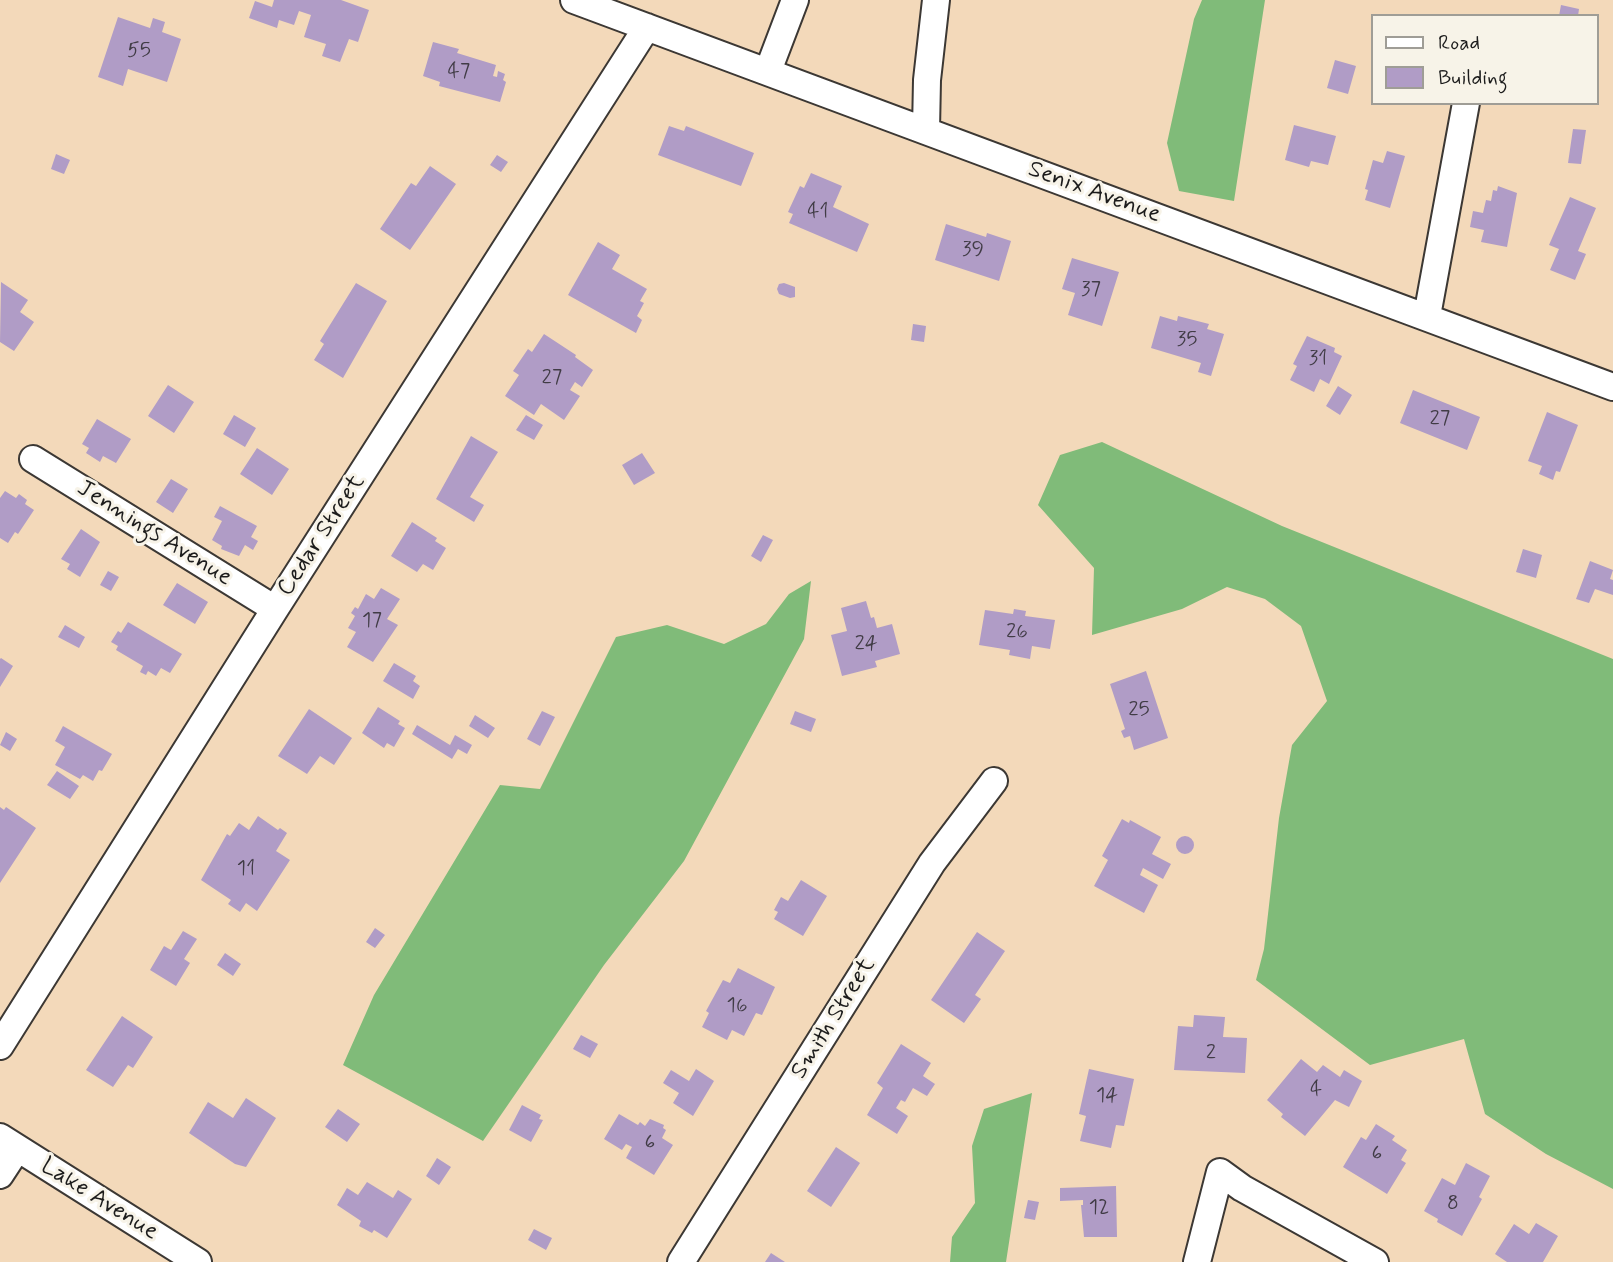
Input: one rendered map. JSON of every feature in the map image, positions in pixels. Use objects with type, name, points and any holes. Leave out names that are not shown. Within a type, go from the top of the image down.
[{"type":"street","name":"Senix Avenue","points":[[574,0],[1613,387]]},
{"type":"street","points":[[768,71],[795,0]]},
{"type":"street","points":[[926,130],[927,80],[936,0]]},
{"type":"street","name":"Cedar Street","points":[[0,1046],[647,27]]},
{"type":"street","points":[[1427,316],[1466,105]]},
{"type":"street","name":"Jennings Avenue","points":[[33,459],[275,609]]},
{"type":"street","name":"Smith Street","points":[[681,1262],[933,863],[994,781]]},
{"type":"street","points":[[0,1175],[8,1143]]},
{"type":"street","name":"Lake Avenue","points":[[8,1143],[198,1262]]},
{"type":"street","points":[[1197,1262],[1220,1172],[1242,1188],[1375,1262]]},
{"type":"green space","points":[[1202,0],[1265,0],[1234,201],[1179,191],[1167,143],[1194,19]]},
{"type":"green space","points":[[1102,442],[1282,526],[1613,659],[1613,1189],[1546,1154],[1485,1114],[1464,1039],[1370,1065],[1256,980],[1264,949],[1279,818],[1292,745],[1327,701],[1301,626],[1265,599],[1227,587],[1182,609],[1092,635],[1094,568],[1038,505],[1060,455]]},
{"type":"green space","points":[[811,581],[804,639],[684,861],[604,965],[483,1141],[343,1065],[374,995],[500,785],[540,789],[616,637],[667,625],[724,644],[766,624],[789,594]]},
{"type":"green space","points":[[1032,1093],[1006,1262],[950,1262],[952,1237],[975,1203],[972,1146],[984,1109]]},
{"type":"building","points":[[274,0],[341,0],[369,10],[358,42],[349,39],[340,62],[322,56],[326,44],[304,37],[311,15],[299,11],[294,25],[279,20],[277,28],[249,18],[255,1],[272,7]]},
{"type":"building","points":[[1561,5],[1579,9],[1578,14],[1559,14]]},
{"type":"building","points":[[118,17],[150,28],[153,18],[165,22],[162,32],[181,39],[167,82],[128,69],[123,86],[98,77]]},
{"type":"building","points":[[433,42],[459,49],[457,53],[496,65],[493,76],[497,77],[498,71],[505,74],[503,80],[506,82],[500,102],[439,86],[440,82],[423,76]]},
{"type":"building","points":[[1335,60],[1356,66],[1348,94],[1327,88]]},
{"type":"building","points":[[1294,125],[1336,136],[1328,165],[1311,161],[1309,167],[1285,160]]},
{"type":"building","points":[[669,126],[684,131],[686,126],[754,153],[741,186],[658,155]]},
{"type":"building","points":[[1573,129],[1586,130],[1581,164],[1568,163]]},
{"type":"building","points":[[1387,151],[1405,156],[1390,208],[1365,200],[1368,190],[1365,189],[1373,160],[1383,163]]},
{"type":"building","points":[[56,154],[70,160],[64,174],[51,169]]},
{"type":"building","points":[[497,155],[508,162],[501,172],[490,165]]},
{"type":"building","points":[[430,166],[456,184],[410,250],[380,229],[411,183],[416,186]]},
{"type":"building","points":[[811,173],[842,186],[833,207],[869,224],[857,252],[789,223],[793,214],[788,212],[800,186],[804,188]]},
{"type":"building","points":[[1498,186],[1517,193],[1507,247],[1481,242],[1484,230],[1470,227],[1473,211],[1483,213],[1486,200],[1491,201],[1493,190],[1497,191]]},
{"type":"building","points":[[1570,197],[1596,208],[1578,251],[1586,254],[1575,280],[1550,270],[1559,249],[1549,245]]},
{"type":"building","points":[[946,224],[986,237],[987,233],[1011,241],[999,281],[935,260]]},
{"type":"building","points":[[598,242],[620,255],[612,269],[647,289],[640,301],[644,303],[637,316],[642,320],[636,333],[568,295]]},
{"type":"building","points":[[1072,258],[1119,272],[1102,326],[1068,315],[1075,293],[1062,289]]},
{"type":"building","points":[[1,282],[28,300],[20,312],[34,322],[14,351],[0,342]]},
{"type":"building","points":[[356,283],[387,301],[343,378],[314,360],[324,344],[320,341]]},
{"type":"building","points":[[779,284],[795,287],[795,297],[779,294]]},
{"type":"building","points":[[1160,316],[1177,321],[1178,316],[1209,324],[1207,329],[1224,334],[1211,376],[1198,372],[1201,363],[1151,348]]},
{"type":"building","points":[[913,324],[926,326],[924,342],[911,340]]},
{"type":"building","points":[[544,334],[593,370],[582,387],[575,382],[570,390],[580,396],[564,420],[541,404],[534,415],[505,396],[519,375],[513,371],[528,349],[532,352]]},
{"type":"building","points":[[1307,336],[1335,348],[1334,352],[1342,356],[1329,384],[1320,379],[1314,392],[1290,380],[1297,366],[1293,364]]},
{"type":"building","points":[[168,385],[194,402],[174,433],[148,416]]},
{"type":"building","points":[[1338,386],[1352,395],[1340,415],[1326,406]]},
{"type":"building","points":[[1413,390],[1480,417],[1467,450],[1400,423]]},
{"type":"building","points":[[1547,412],[1578,425],[1560,472],[1556,471],[1553,480],[1539,474],[1542,466],[1528,461]]},
{"type":"building","points":[[234,415],[256,428],[245,447],[223,434]]},
{"type":"building","points":[[526,415],[543,425],[534,440],[516,430]]},
{"type":"building","points":[[97,419],[131,439],[116,463],[103,456],[100,462],[86,453],[89,448],[82,444]]},
{"type":"building","points":[[471,436],[498,452],[470,497],[484,505],[474,522],[436,499]]},
{"type":"building","points":[[257,448],[289,469],[272,495],[240,474]]},
{"type":"building","points":[[642,453],[655,473],[634,485],[622,465]]},
{"type":"building","points":[[171,479],[188,489],[173,513],[156,502]]},
{"type":"building","points":[[5,491],[16,498],[19,494],[27,500],[25,504],[34,510],[18,534],[15,532],[8,543],[0,538],[0,498]]},
{"type":"building","points":[[220,506],[257,526],[251,537],[258,541],[253,550],[245,545],[239,556],[221,549],[222,546],[212,540],[222,521],[214,517]]},
{"type":"building","points":[[412,522],[437,538],[435,541],[446,548],[433,570],[423,564],[417,572],[391,556]]},
{"type":"building","points":[[81,529],[100,542],[80,577],[67,569],[70,564],[61,559]]},
{"type":"building","points":[[763,535],[773,540],[761,562],[751,556]]},
{"type":"building","points":[[1523,549],[1542,555],[1536,578],[1516,572]]},
{"type":"building","points":[[1590,561],[1613,570],[1610,579],[1613,580],[1613,595],[1595,589],[1589,603],[1576,599]]},
{"type":"building","points":[[108,571],[119,577],[111,591],[100,585]]},
{"type":"building","points":[[177,583],[208,602],[195,624],[163,605]]},
{"type":"building","points":[[381,588],[400,599],[387,619],[398,625],[373,662],[347,647],[356,632],[348,628],[355,616],[351,613],[355,607],[358,609],[366,594],[374,599]]},
{"type":"building","points":[[866,601],[877,628],[892,624],[900,654],[875,661],[877,667],[842,676],[831,635],[847,631],[841,608]]},
{"type":"building","points":[[1014,609],[1026,611],[1025,616],[1055,620],[1050,649],[1032,646],[1030,659],[1009,655],[1010,650],[979,645],[985,610],[1013,614]]},
{"type":"building","points":[[128,622],[182,654],[170,673],[161,668],[156,676],[148,671],[146,675],[140,672],[143,666],[116,650],[118,646],[111,642]]},
{"type":"building","points":[[65,625],[85,637],[79,648],[58,637]]},
{"type":"building","points":[[0,659],[13,666],[0,687]]},
{"type":"building","points":[[394,663],[416,676],[413,681],[420,686],[413,699],[383,681]]},
{"type":"building","points":[[1146,671],[1168,738],[1134,750],[1130,736],[1124,738],[1121,731],[1125,729],[1110,684]]},
{"type":"building","points":[[378,707],[400,721],[398,724],[405,728],[394,747],[387,743],[384,748],[362,733]]},
{"type":"building","points":[[309,709],[352,738],[334,765],[320,756],[307,774],[278,756]]},
{"type":"building","points":[[542,711],[555,717],[540,746],[527,739]]},
{"type":"building","points":[[795,711],[816,719],[811,732],[790,724]]},
{"type":"building","points":[[475,715],[495,728],[488,738],[469,726]]},
{"type":"building","points":[[417,725],[450,745],[455,735],[472,745],[467,754],[458,749],[452,759],[412,734]]},
{"type":"building","points":[[63,726],[112,754],[93,781],[83,775],[80,779],[55,765],[65,747],[55,741]]},
{"type":"building","points":[[6,732],[17,739],[10,751],[0,745]]},
{"type":"building","points":[[57,771],[79,786],[70,799],[47,785]]},
{"type":"building","points":[[0,807],[4,810],[6,807],[36,828],[0,883]]},
{"type":"building","points":[[258,816],[287,833],[276,851],[290,860],[257,911],[246,903],[240,912],[228,904],[231,900],[201,880],[227,834],[230,836],[239,823],[249,830]]},
{"type":"building","points":[[1122,819],[1129,823],[1130,820],[1161,837],[1152,854],[1171,864],[1163,879],[1143,868],[1140,875],[1158,885],[1144,913],[1094,886],[1108,860],[1102,856]]},
{"type":"building","points":[[1185,836],[1191,839],[1194,845],[1191,851],[1185,854],[1179,851],[1176,845],[1179,839]]},
{"type":"building","points":[[801,880],[827,896],[803,936],[774,919],[778,912],[774,910],[781,897],[788,901]]},
{"type":"building","points":[[375,928],[385,935],[375,948],[366,942]]},
{"type":"building","points":[[183,931],[197,939],[184,959],[190,963],[176,986],[150,970],[164,946],[171,950]]},
{"type":"building","points":[[977,932],[1005,951],[975,995],[981,999],[964,1023],[931,1000]]},
{"type":"building","points":[[225,953],[241,964],[233,976],[217,965]]},
{"type":"building","points":[[738,968],[775,987],[762,1015],[756,1013],[744,1036],[732,1030],[727,1040],[702,1027],[709,1013],[706,1011],[723,980],[730,983]]},
{"type":"building","points":[[1194,1015],[1225,1017],[1223,1037],[1247,1038],[1245,1073],[1174,1070],[1178,1026],[1193,1027]]},
{"type":"building","points":[[122,1016],[153,1037],[133,1068],[128,1065],[113,1087],[86,1070]]},
{"type":"building","points":[[581,1035],[598,1044],[590,1058],[573,1049]]},
{"type":"building","points":[[901,1044],[931,1063],[923,1076],[935,1084],[927,1096],[913,1088],[905,1102],[901,1100],[896,1108],[908,1116],[897,1134],[867,1115],[883,1088],[877,1083]]},
{"type":"building","points":[[1301,1059],[1317,1072],[1323,1065],[1340,1077],[1344,1070],[1362,1081],[1349,1107],[1335,1100],[1305,1136],[1281,1117],[1283,1114],[1267,1100]]},
{"type":"building","points":[[696,1069],[714,1081],[693,1116],[673,1103],[679,1093],[663,1083],[671,1070],[689,1081]]},
{"type":"building","points":[[1089,1069],[1134,1079],[1124,1126],[1116,1125],[1111,1148],[1080,1141],[1086,1116],[1079,1114]]},
{"type":"building","points":[[246,1098],[276,1118],[246,1167],[235,1164],[189,1133],[208,1102],[233,1118]]},
{"type":"building","points":[[522,1105],[541,1115],[539,1119],[543,1120],[531,1142],[509,1130]]},
{"type":"building","points":[[338,1109],[360,1124],[347,1142],[325,1127]]},
{"type":"building","points":[[619,1114],[638,1125],[640,1122],[645,1126],[650,1119],[664,1125],[666,1130],[662,1138],[673,1145],[654,1175],[626,1158],[632,1147],[626,1144],[622,1150],[604,1139]]},
{"type":"building","points":[[1376,1124],[1395,1136],[1392,1140],[1407,1150],[1401,1160],[1406,1163],[1387,1194],[1343,1167],[1361,1137],[1366,1140]]},
{"type":"building","points":[[836,1147],[860,1163],[831,1207],[807,1191]]},
{"type":"building","points":[[437,1158],[451,1167],[439,1185],[426,1176]]},
{"type":"building","points":[[1466,1163],[1490,1176],[1479,1197],[1482,1199],[1462,1236],[1424,1211],[1442,1178],[1455,1185]]},
{"type":"building","points":[[367,1182],[393,1198],[398,1190],[412,1199],[387,1238],[374,1230],[372,1233],[359,1226],[361,1221],[337,1205],[347,1188],[358,1195]]},
{"type":"building","points":[[1116,1186],[1117,1237],[1084,1237],[1081,1205],[1083,1200],[1060,1201],[1060,1188]]},
{"type":"building","points":[[1028,1200],[1039,1202],[1035,1220],[1024,1218]]},
{"type":"building","points":[[1536,1223],[1558,1236],[1543,1262],[1507,1262],[1495,1254],[1514,1224],[1529,1234]]},
{"type":"building","points":[[534,1229],[552,1238],[546,1250],[528,1240]]},
{"type":"building","points":[[771,1253],[785,1262],[765,1262]]}]
